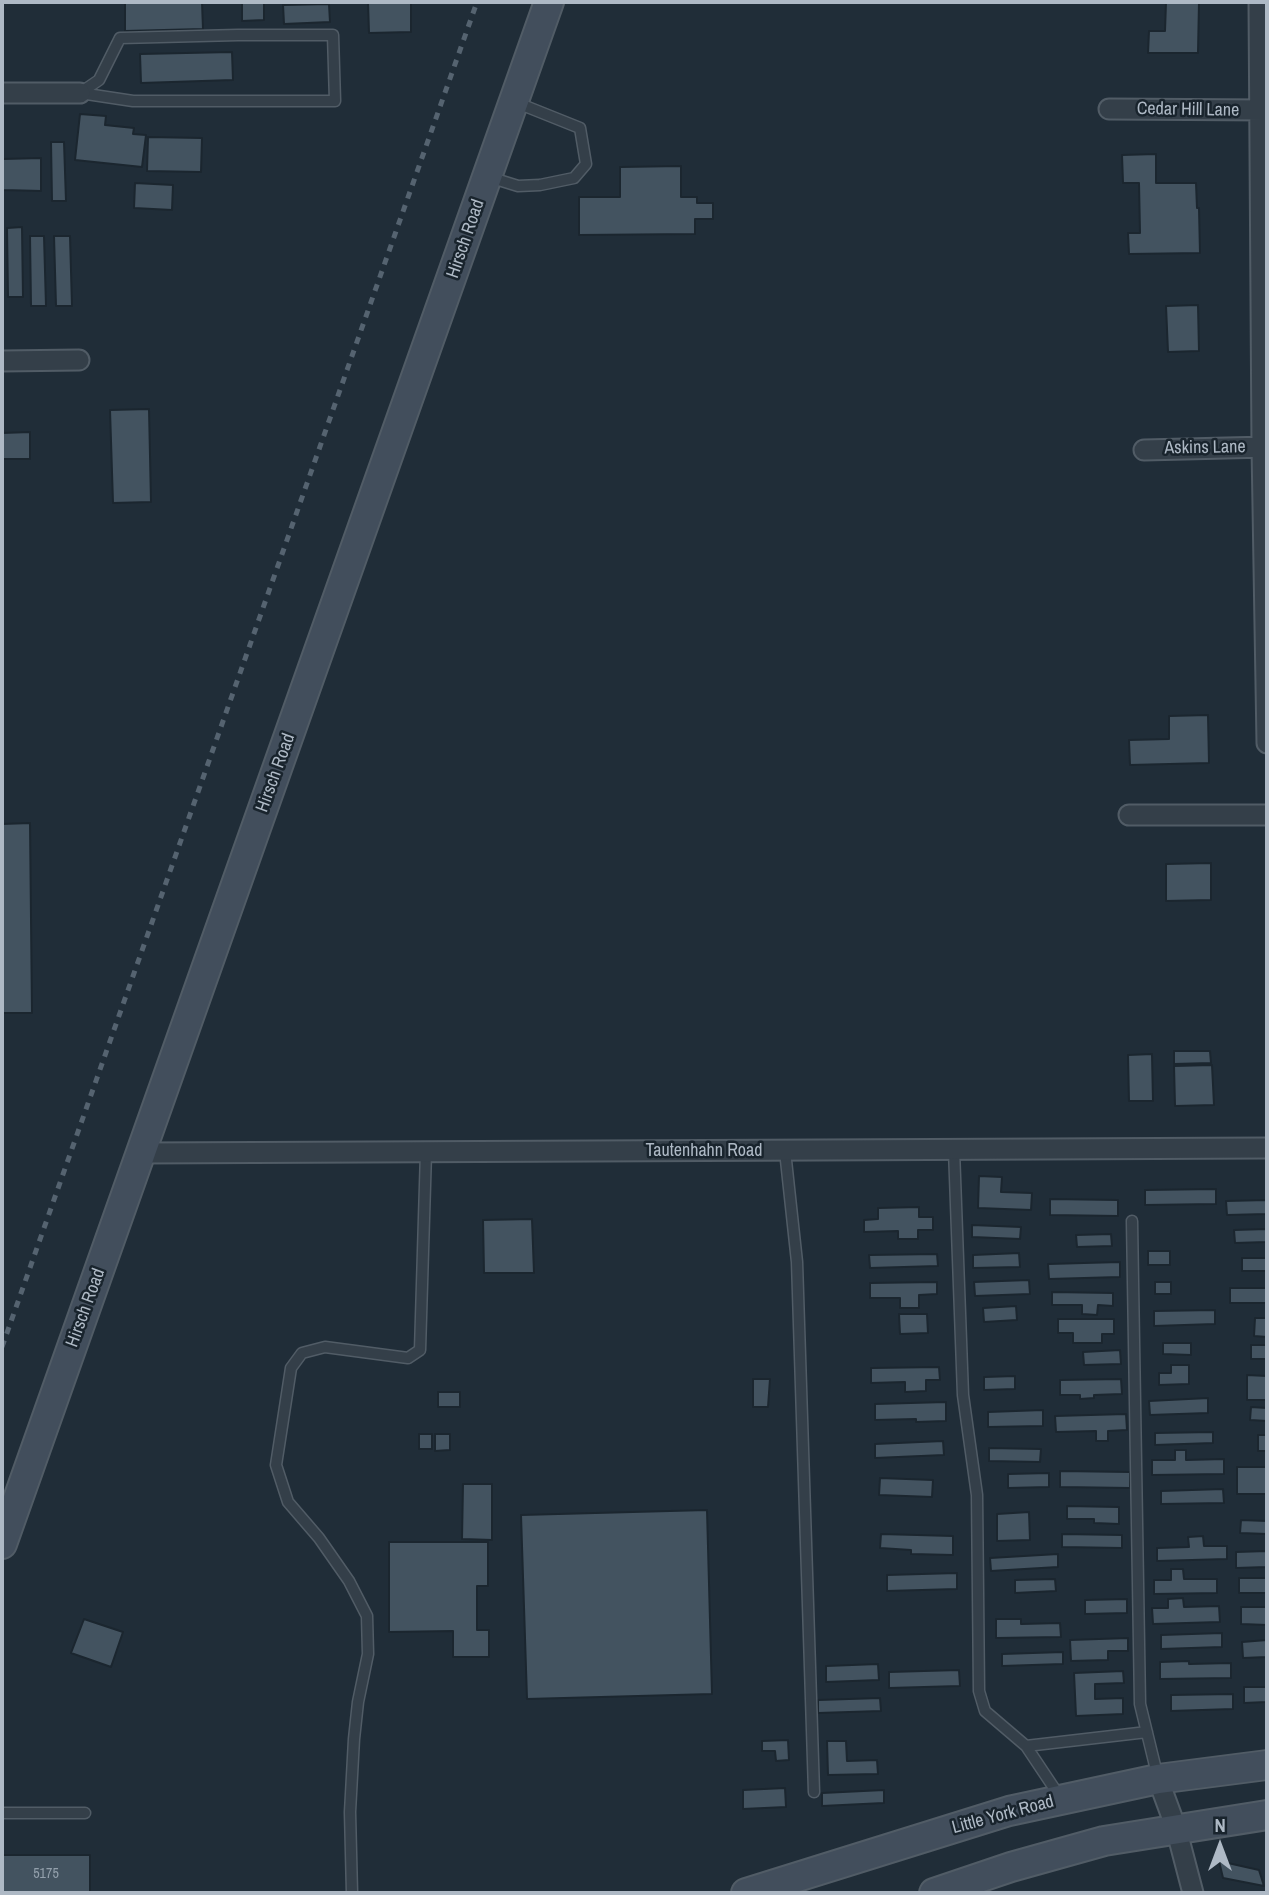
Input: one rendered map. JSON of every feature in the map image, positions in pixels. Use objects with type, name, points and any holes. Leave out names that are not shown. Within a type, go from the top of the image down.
[{"type":"main road","name":"Hirsch Road","points":[[2,1544],[549,2]]},
{"type":"main road","name":"Little York Road","points":[[746,1893],[1009,1811],[1158,1779],[1267,1765]]},
{"type":"main road","points":[[934,1893],[1011,1867],[1104,1841],[1267,1815]]},
{"type":"street","points":[[1259,2],[1264,111],[1267,743]]},
{"type":"street","points":[[2,93],[80,93]]},
{"type":"street","name":"Cedar Hill Lane","points":[[1109,109],[1264,111]]},
{"type":"street","points":[[2,361],[79,360]]},
{"type":"street","name":"Askins Lane","points":[[1144,450],[1264,447]]},
{"type":"street","points":[[1129,815],[1267,815]]},
{"type":"street","name":"Tautenhahn Road","points":[[142,1153],[1267,1148]]},
{"type":"street","points":[[1158,1779],[1176,1828],[1193,1893]]},
{"type":"lane","points":[[333,35],[334,101],[133,101],[80,93],[99,80],[120,38],[333,35]]},
{"type":"lane","points":[[488,177],[518,186],[540,185],[575,178],[586,164],[580,128],[514,102]]},
{"type":"lane","points":[[954,1150],[963,1395],[977,1494],[979,1691],[985,1711],[1026,1746],[1062,1800]]},
{"type":"lane","points":[[785,1151],[797,1262],[814,1792]]},
{"type":"lane","points":[[352,1893],[351,1800],[358,1702],[368,1654],[367,1616],[349,1581],[319,1538],[288,1502],[276,1465],[291,1368],[302,1353],[325,1347],[408,1358],[420,1350],[426,1152]]},
{"type":"lane","points":[[1132,1221],[1140,1704],[1158,1779]]},
{"type":"lane","points":[[1026,1746],[1147,1732]]},
{"type":"lane","points":[[2,1813],[85,1813]]},
{"type":"building","points":[[125,2],[202,2],[203,29],[125,31]]},
{"type":"building","points":[[242,2],[264,2],[264,20],[242,21]]},
{"type":"building","points":[[368,2],[411,2],[411,32],[369,33]]},
{"type":"building","points":[[1166,2],[1199,2],[1198,53],[1148,53],[1149,31],[1165,31]]},
{"type":"building","points":[[329,4],[330,22],[284,24],[283,5]]},
{"type":"building","points":[[232,52],[233,80],[141,83],[140,54]]},
{"type":"building","points":[[80,114],[106,116],[105,125],[134,128],[133,134],[146,135],[142,167],[75,160]]},
{"type":"building","points":[[148,137],[202,138],[201,172],[147,171]]},
{"type":"building","points":[[51,142],[64,142],[66,201],[52,201]]},
{"type":"building","points":[[1156,154],[1156,183],[1196,183],[1200,253],[1129,254],[1128,233],[1140,233],[1139,183],[1123,183],[1122,155]]},
{"type":"building","points":[[41,158],[41,191],[3,190],[3,159]]},
{"type":"building","points":[[681,166],[681,197],[697,197],[697,203],[713,203],[713,219],[695,219],[695,234],[579,235],[579,197],[620,197],[620,167]]},
{"type":"building","points":[[135,183],[173,185],[172,210],[134,208]]},
{"type":"building","points":[[22,227],[23,297],[8,297],[7,228]]},
{"type":"building","points":[[30,236],[44,236],[46,306],[31,306]]},
{"type":"building","points":[[54,236],[70,236],[72,306],[56,306]]},
{"type":"building","points":[[1198,305],[1199,351],[1168,352],[1166,306]]},
{"type":"building","points":[[149,409],[151,502],[113,503],[110,410]]},
{"type":"building","points":[[30,432],[30,459],[2,459],[2,433]]},
{"type":"building","points":[[1208,715],[1209,763],[1130,765],[1129,740],[1169,739],[1169,716]]},
{"type":"building","points":[[30,823],[32,1013],[2,1013],[2,824]]},
{"type":"building","points":[[1211,863],[1211,900],[1166,901],[1166,864]]},
{"type":"building","points":[[1174,1051],[1210,1051],[1211,1063],[1174,1064]]},
{"type":"building","points":[[1152,1054],[1153,1101],[1129,1101],[1128,1055]]},
{"type":"building","points":[[1212,1065],[1214,1105],[1175,1106],[1174,1066]]},
{"type":"building","points":[[979,1176],[1002,1177],[1001,1192],[1032,1193],[1031,1210],[978,1208]]},
{"type":"building","points":[[1216,1189],[1216,1204],[1145,1205],[1145,1190]]},
{"type":"building","points":[[1050,1199],[1118,1200],[1118,1216],[1050,1215]]},
{"type":"building","points":[[1267,1200],[1267,1214],[1227,1215],[1226,1201]]},
{"type":"building","points":[[919,1207],[919,1217],[933,1217],[933,1230],[918,1230],[918,1239],[898,1239],[898,1231],[864,1232],[864,1220],[878,1219],[878,1208]]},
{"type":"building","points":[[532,1219],[534,1273],[484,1273],[483,1220]]},
{"type":"building","points":[[972,1225],[1021,1227],[1020,1239],[972,1237]]},
{"type":"building","points":[[1267,1229],[1267,1242],[1235,1243],[1234,1230]]},
{"type":"building","points":[[1111,1234],[1112,1246],[1077,1247],[1076,1235]]},
{"type":"building","points":[[1148,1251],[1170,1251],[1170,1265],[1148,1265]]},
{"type":"building","points":[[1019,1253],[1020,1267],[973,1268],[973,1255]]},
{"type":"building","points":[[937,1254],[938,1266],[870,1268],[869,1255]]},
{"type":"building","points":[[1242,1258],[1267,1258],[1267,1271],[1242,1271]]},
{"type":"building","points":[[1120,1262],[1120,1277],[1049,1279],[1048,1264]]},
{"type":"building","points":[[1029,1280],[1030,1294],[975,1296],[974,1282]]},
{"type":"building","points":[[937,1282],[937,1294],[919,1295],[919,1308],[900,1308],[900,1298],[870,1298],[870,1283]]},
{"type":"building","points":[[1155,1282],[1171,1282],[1171,1294],[1155,1294]]},
{"type":"building","points":[[1230,1288],[1267,1288],[1267,1303],[1230,1303]]},
{"type":"building","points":[[1052,1292],[1113,1293],[1113,1306],[1098,1305],[1097,1315],[1082,1314],[1082,1305],[1052,1305]]},
{"type":"building","points":[[1016,1306],[1017,1320],[984,1322],[983,1308]]},
{"type":"building","points":[[1215,1310],[1215,1324],[1154,1326],[1154,1311]]},
{"type":"building","points":[[899,1314],[927,1314],[928,1333],[900,1334]]},
{"type":"building","points":[[1255,1318],[1267,1318],[1267,1337],[1254,1336]]},
{"type":"building","points":[[1058,1319],[1114,1319],[1114,1334],[1102,1334],[1102,1343],[1073,1343],[1073,1333],[1058,1333]]},
{"type":"building","points":[[1163,1343],[1191,1343],[1191,1355],[1163,1354]]},
{"type":"building","points":[[1251,1345],[1267,1345],[1267,1359],[1251,1359]]},
{"type":"building","points":[[1120,1350],[1121,1364],[1084,1365],[1083,1352]]},
{"type":"building","points":[[1171,1365],[1189,1365],[1189,1384],[1159,1385],[1159,1373],[1171,1373]]},
{"type":"building","points":[[939,1367],[940,1380],[926,1380],[926,1391],[905,1392],[905,1382],[871,1383],[871,1368]]},
{"type":"building","points":[[1247,1375],[1267,1376],[1267,1400],[1247,1400]]},
{"type":"building","points":[[1015,1376],[1015,1389],[984,1390],[984,1377]]},
{"type":"building","points":[[753,1379],[770,1379],[768,1407],[753,1407]]},
{"type":"building","points":[[1121,1379],[1122,1394],[1094,1395],[1094,1398],[1080,1399],[1080,1395],[1060,1395],[1060,1380]]},
{"type":"building","points":[[438,1392],[460,1392],[460,1407],[438,1407]]},
{"type":"building","points":[[1208,1398],[1208,1413],[1150,1415],[1149,1401]]},
{"type":"building","points":[[946,1402],[946,1421],[875,1420],[875,1404]]},
{"type":"building","points":[[1251,1407],[1267,1408],[1267,1421],[1250,1420]]},
{"type":"building","points":[[1043,1410],[1043,1426],[988,1427],[988,1412]]},
{"type":"building","points":[[1126,1414],[1127,1430],[1108,1431],[1108,1441],[1096,1441],[1096,1431],[1056,1432],[1055,1416]]},
{"type":"building","points":[[1213,1432],[1213,1443],[1155,1445],[1155,1433]]},
{"type":"building","points":[[419,1434],[432,1434],[432,1449],[419,1449]]},
{"type":"building","points":[[435,1434],[450,1434],[450,1450],[435,1451]]},
{"type":"building","points":[[1258,1435],[1267,1435],[1267,1451],[1258,1451]]},
{"type":"building","points":[[943,1441],[944,1455],[875,1458],[875,1444]]},
{"type":"building","points":[[989,1448],[1041,1449],[1040,1462],[989,1461]]},
{"type":"building","points":[[1175,1450],[1186,1450],[1186,1460],[1224,1459],[1224,1474],[1152,1475],[1152,1460],[1175,1460]]},
{"type":"building","points":[[1237,1467],[1267,1467],[1267,1494],[1237,1494]]},
{"type":"building","points":[[1060,1471],[1130,1472],[1130,1488],[1060,1487]]},
{"type":"building","points":[[1049,1473],[1049,1487],[1008,1488],[1008,1474]]},
{"type":"building","points":[[880,1478],[933,1480],[932,1497],[879,1495]]},
{"type":"building","points":[[463,1484],[492,1484],[492,1540],[462,1539]]},
{"type":"building","points":[[1223,1489],[1224,1503],[1161,1504],[1161,1491]]},
{"type":"building","points":[[1067,1506],[1119,1507],[1119,1524],[1094,1523],[1094,1519],[1067,1519]]},
{"type":"building","points":[[707,1510],[712,1694],[527,1699],[521,1515]]},
{"type":"building","points":[[1029,1512],[1030,1540],[997,1541],[997,1514]]},
{"type":"building","points":[[1241,1520],[1267,1521],[1267,1534],[1240,1533]]},
{"type":"building","points":[[881,1534],[953,1536],[953,1555],[911,1554],[911,1550],[880,1548]]},
{"type":"building","points":[[1062,1534],[1122,1535],[1122,1548],[1062,1547]]},
{"type":"building","points":[[1203,1536],[1204,1546],[1227,1546],[1227,1559],[1157,1561],[1157,1548],[1189,1547],[1188,1537]]},
{"type":"building","points":[[389,1542],[488,1542],[488,1586],[477,1586],[477,1630],[489,1630],[489,1657],[453,1657],[453,1631],[389,1632]]},
{"type":"building","points":[[1267,1551],[1267,1567],[1236,1568],[1236,1552]]},
{"type":"building","points":[[1058,1554],[1058,1567],[991,1571],[990,1558]]},
{"type":"building","points":[[1171,1569],[1183,1569],[1184,1579],[1217,1579],[1217,1593],[1154,1594],[1154,1580],[1171,1580]]},
{"type":"building","points":[[957,1573],[957,1589],[887,1591],[887,1575]]},
{"type":"building","points":[[1239,1578],[1267,1578],[1267,1593],[1239,1593]]},
{"type":"building","points":[[1055,1579],[1056,1591],[1015,1593],[1015,1580]]},
{"type":"building","points":[[1183,1598],[1184,1607],[1219,1606],[1220,1622],[1153,1624],[1152,1608],[1168,1608],[1168,1599]]},
{"type":"building","points":[[1127,1599],[1127,1613],[1085,1614],[1085,1600]]},
{"type":"building","points":[[1241,1607],[1267,1607],[1267,1625],[1241,1624]]},
{"type":"building","points":[[84,1619],[123,1632],[111,1667],[71,1653]]},
{"type":"building","points":[[996,1619],[1021,1619],[1021,1624],[1060,1623],[1061,1637],[996,1638]]},
{"type":"building","points":[[1222,1633],[1222,1647],[1161,1649],[1161,1635]]},
{"type":"building","points":[[1128,1638],[1128,1651],[1108,1651],[1108,1660],[1071,1661],[1070,1640]]},
{"type":"building","points":[[1267,1640],[1267,1657],[1243,1658],[1242,1642]]},
{"type":"building","points":[[1063,1652],[1063,1664],[1002,1666],[1002,1654]]},
{"type":"building","points":[[1189,1661],[1189,1664],[1231,1663],[1231,1678],[1160,1679],[1160,1662]]},
{"type":"building","points":[[878,1664],[879,1680],[826,1682],[826,1666]]},
{"type":"building","points":[[959,1670],[960,1686],[889,1688],[889,1672]]},
{"type":"building","points":[[1123,1671],[1124,1683],[1095,1684],[1095,1699],[1123,1698],[1123,1714],[1076,1716],[1074,1673]]},
{"type":"building","points":[[1244,1687],[1267,1687],[1267,1702],[1244,1703]]},
{"type":"building","points":[[1233,1694],[1233,1709],[1171,1711],[1171,1695]]},
{"type":"building","points":[[880,1698],[881,1711],[818,1713],[818,1700]]},
{"type":"building","points":[[788,1740],[789,1760],[776,1761],[775,1751],[762,1751],[762,1741]]},
{"type":"building","points":[[827,1741],[846,1741],[847,1761],[877,1760],[878,1774],[828,1775]]},
{"type":"building","points":[[785,1788],[786,1807],[743,1809],[743,1790]]},
{"type":"building","points":[[884,1790],[884,1803],[822,1806],[822,1793]]},
{"type":"building","points":[[2,1855],[90,1855],[90,1893],[2,1893]]},
{"type":"building","points":[[1219,1861],[1259,1870],[1264,1886],[1223,1878]]},
{"type":"railway","points":[[2,1347],[477,2]]}]
